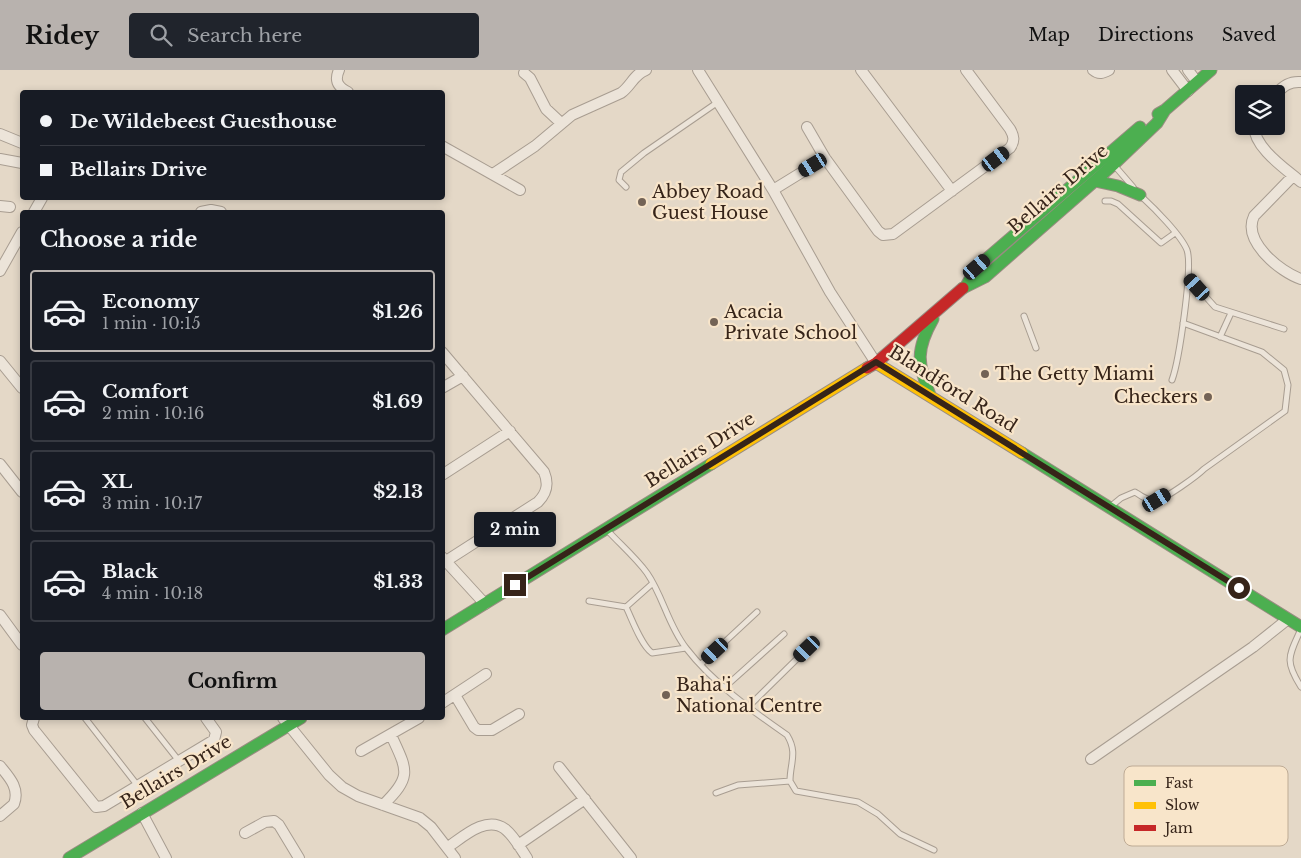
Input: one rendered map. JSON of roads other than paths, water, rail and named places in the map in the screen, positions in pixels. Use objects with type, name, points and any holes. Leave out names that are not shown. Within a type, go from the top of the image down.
[{"type":"street","points":[[339,70],[336,79],[338,84],[346,90]]},
{"type":"street","name":"Blandford Road","points":[[698,70],[773,190],[830,292],[876,362],[1301,628]]},
{"type":"street","points":[[861,70],[952,191]]},
{"type":"street","points":[[806,127],[825,158],[878,232],[883,235],[893,234],[1010,148],[1014,140],[1010,129],[966,70]]},
{"type":"street","points":[[1093,70],[1098,73],[1109,70]]},
{"type":"street","points":[[1172,70],[1188,90]]},
{"type":"street","points":[[1188,70],[1197,82]]},
{"type":"street","name":"Bellairs Drive","points":[[966,286],[977,267],[1106,155],[1151,118],[1165,110],[1211,70]]},
{"type":"street","points":[[493,174],[535,146],[572,115],[627,89],[640,71]]},
{"type":"street","points":[[524,73],[530,78],[546,109],[561,123]]},
{"type":"street","points":[[1285,85],[1301,82]]},
{"type":"street","name":"Bellairs Drive","points":[[445,628],[876,362],[966,286],[985,277],[1114,164],[1157,123],[1165,110]]},
{"type":"street","points":[[0,134],[20,142]]},
{"type":"street","points":[[1256,135],[1264,148],[1292,176],[1301,182]]},
{"type":"street","points":[[445,148],[520,190]]},
{"type":"street","points":[[773,190],[825,158]]},
{"type":"street","points":[[0,159],[20,163]]},
{"type":"street","points":[[1292,176],[1254,216],[1251,230],[1259,246],[1277,266],[1301,279]]},
{"type":"street","points":[[1095,181],[1118,186],[1140,195]]},
{"type":"street","points":[[0,271],[20,236]]},
{"type":"street","points":[[930,395],[921,373],[919,353],[923,336],[940,307]]},
{"type":"street","points":[[445,355],[544,472],[547,480],[547,489],[544,496],[538,502],[445,558]]},
{"type":"street","points":[[0,361],[20,386]]},
{"type":"street","points":[[445,386],[463,376]]},
{"type":"street","points":[[445,473],[510,431]]},
{"type":"street","points":[[0,464],[20,489]]},
{"type":"street","points":[[445,560],[485,604]]},
{"type":"street","points":[[0,615],[20,642]]},
{"type":"street","points":[[1091,759],[1253,647],[1288,619]]},
{"type":"street","points":[[445,701],[486,674]]},
{"type":"street","points":[[455,695],[478,730],[492,730],[519,714]]},
{"type":"street","points":[[33,720],[34,730],[96,807],[104,806],[216,737],[214,729],[207,720]]},
{"type":"street","points":[[361,751],[416,720]]},
{"type":"street","points":[[286,721],[329,775],[342,787],[358,796],[420,818],[431,827],[455,858]]},
{"type":"street","name":"Bellairs Drive","points":[[69,858],[286,721]]},
{"type":"street","points":[[383,805],[401,787],[404,778],[405,768],[403,760],[391,735]]},
{"type":"street","points":[[0,766],[15,788],[16,799],[11,808],[0,816]]},
{"type":"street","points":[[559,767],[631,858]]},
{"type":"street","points":[[518,845],[584,799]]},
{"type":"street","points":[[142,812],[166,858]]},
{"type":"street","points":[[245,832],[265,822],[274,821],[279,825],[300,858]]},
{"type":"street","points":[[448,847],[469,832],[482,826],[496,825],[504,828],[527,858]]},
{"type":"lane","points":[[626,187],[619,180],[621,172],[644,153],[718,102]]},
{"type":"lane","points":[[1106,155],[1151,205],[1186,248],[1189,265],[1188,277],[1172,380]]},
{"type":"lane","points":[[1105,201],[1118,204],[1161,243],[1175,233]]},
{"type":"lane","points":[[1188,277],[1215,307],[1284,329]]},
{"type":"lane","points":[[1220,337],[1231,313]]},
{"type":"lane","points":[[1024,316],[1036,348]]},
{"type":"lane","points":[[1110,508],[1121,498],[1135,492],[1144,499],[1157,500],[1192,480],[1204,469],[1285,411],[1288,384],[1284,370],[1262,352],[1182,323]]},
{"type":"lane","points":[[606,528],[646,572],[675,632],[686,648],[748,707],[787,735],[791,741],[794,756],[790,782],[796,791],[845,799],[863,805],[878,814],[900,834],[934,850]]},
{"type":"lane","points":[[589,601],[626,607],[653,584]]},
{"type":"lane","points":[[626,607],[646,646],[652,652],[686,648]]},
{"type":"lane","points":[[701,664],[757,612]]},
{"type":"lane","points":[[1301,628],[1289,656],[1293,675],[1301,687]]},
{"type":"lane","points":[[725,687],[784,634]]},
{"type":"lane","points":[[748,707],[807,649]]},
{"type":"lane","points":[[87,720],[138,786]]},
{"type":"lane","points":[[147,720],[179,761]]},
{"type":"lane","points":[[716,793],[738,785],[790,782]]},
{"type":"place","name":"Abbey Road Guest House","points":[[642,202]]},
{"type":"place","name":"Acacia Private School","points":[[714,322]]},
{"type":"place","name":"The Getty Miami","points":[[985,374]]},
{"type":"place","name":"Checkers","points":[[1208,397]]},
{"type":"place","name":"Baha'i National Centre","points":[[666,695]]}]
